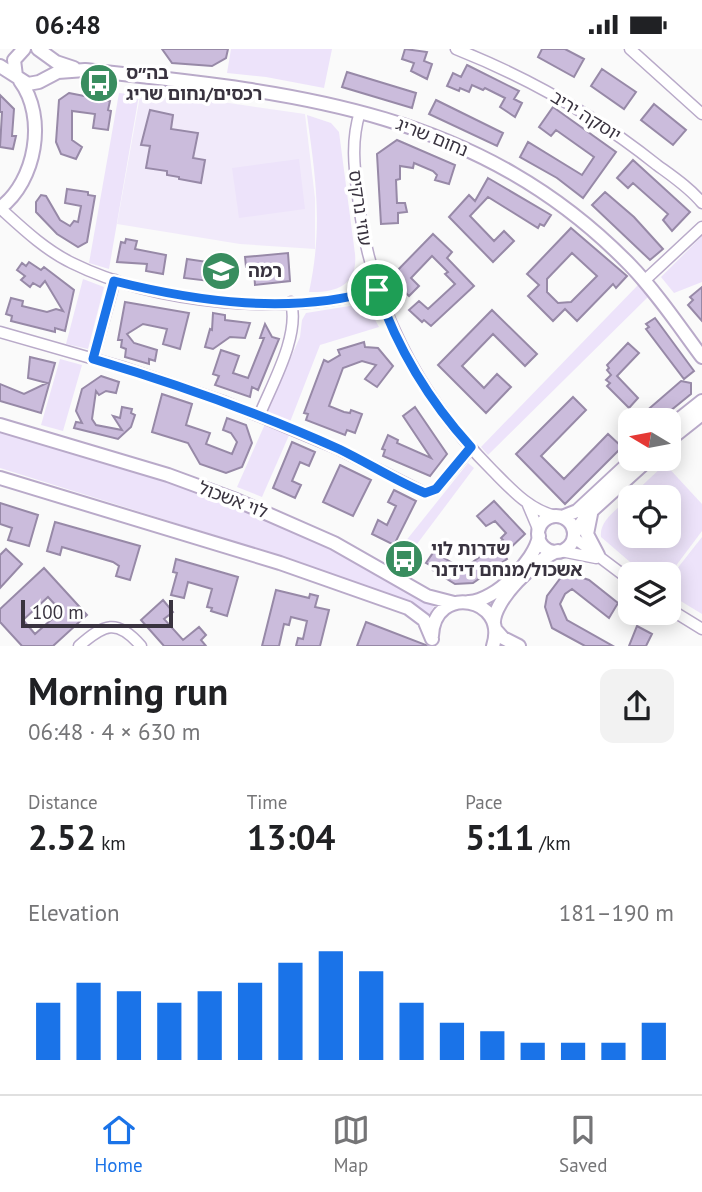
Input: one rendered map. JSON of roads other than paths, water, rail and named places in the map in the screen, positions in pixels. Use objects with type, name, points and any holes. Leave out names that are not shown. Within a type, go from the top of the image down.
[{"type":"street","name":"יוסקה יריב","points":[[456,49],[519,76],[583,112],[643,154],[702,203]]},
{"type":"street","points":[[630,49],[702,114]]},
{"type":"street","points":[[0,59],[21,51]]},
{"type":"street","points":[[21,51],[12,66],[28,94],[33,117]]},
{"type":"street","points":[[41,51],[49,66],[36,98],[33,146],[28,173],[16,194],[0,208],[32,238],[71,262],[114,281],[162,292],[209,299],[291,302],[333,299],[377,290]]},
{"type":"street","name":"נחום שריג","points":[[41,51],[60,63],[85,70]]},
{"type":"street","points":[[0,66],[18,78]]},
{"type":"street","name":"נחום שריג","points":[[18,78],[33,84],[61,71],[85,70],[256,89],[360,112],[451,143],[514,175],[574,215],[603,239],[644,281],[702,357]]},
{"type":"street","name":"עוזי נרקיס","points":[[360,112],[354,140],[354,165],[361,222],[377,290],[407,359],[445,416],[471,447],[528,504],[559,516]]},
{"type":"street","points":[[644,281],[702,227]]},
{"type":"street","points":[[93,359],[114,281]]},
{"type":"street","points":[[258,415],[291,337],[294,320],[291,302]]},
{"type":"street","points":[[0,332],[93,359],[258,415],[347,453],[425,493],[436,489],[471,447]]},
{"type":"street","points":[[681,418],[702,401]]},
{"type":"street","points":[[681,431],[702,414]]},
{"type":"street","name":"לוי אשכול","points":[[0,425],[156,471],[244,503],[334,543],[427,596],[454,603]]},
{"type":"street","points":[[433,642],[435,618],[445,607],[454,603],[482,600],[503,585],[532,555],[546,519],[577,511],[620,471]]},
{"type":"street","points":[[493,646],[496,610],[507,594],[540,560],[570,544],[581,522],[635,471]]},
{"type":"street","points":[[0,478],[280,563],[408,608],[424,620],[433,642]]},
{"type":"street","name":"עוזי נרקיס","points":[[528,504],[539,533]]},
{"type":"street","points":[[597,505],[590,516],[587,530],[590,544],[598,555]]},
{"type":"street","points":[[559,516],[570,523],[574,535],[618,571]]},
{"type":"street","points":[[539,533],[545,548],[587,555],[609,564]]},
{"type":"street","points":[[469,602],[483,608],[506,640],[519,646]]},
{"type":"street","points":[[681,616],[702,629]]},
{"type":"street","points":[[79,646],[98,631],[112,627],[124,630],[141,646]]},
{"type":"place","name":"בה״ס רכסים/נחום שריג","points":[[99,83]]},
{"type":"place","name":"רמה","points":[[221,271]]},
{"type":"place","name":"שדרות לוי אשכול/מנחם דידנר","points":[[404,559]]}]
